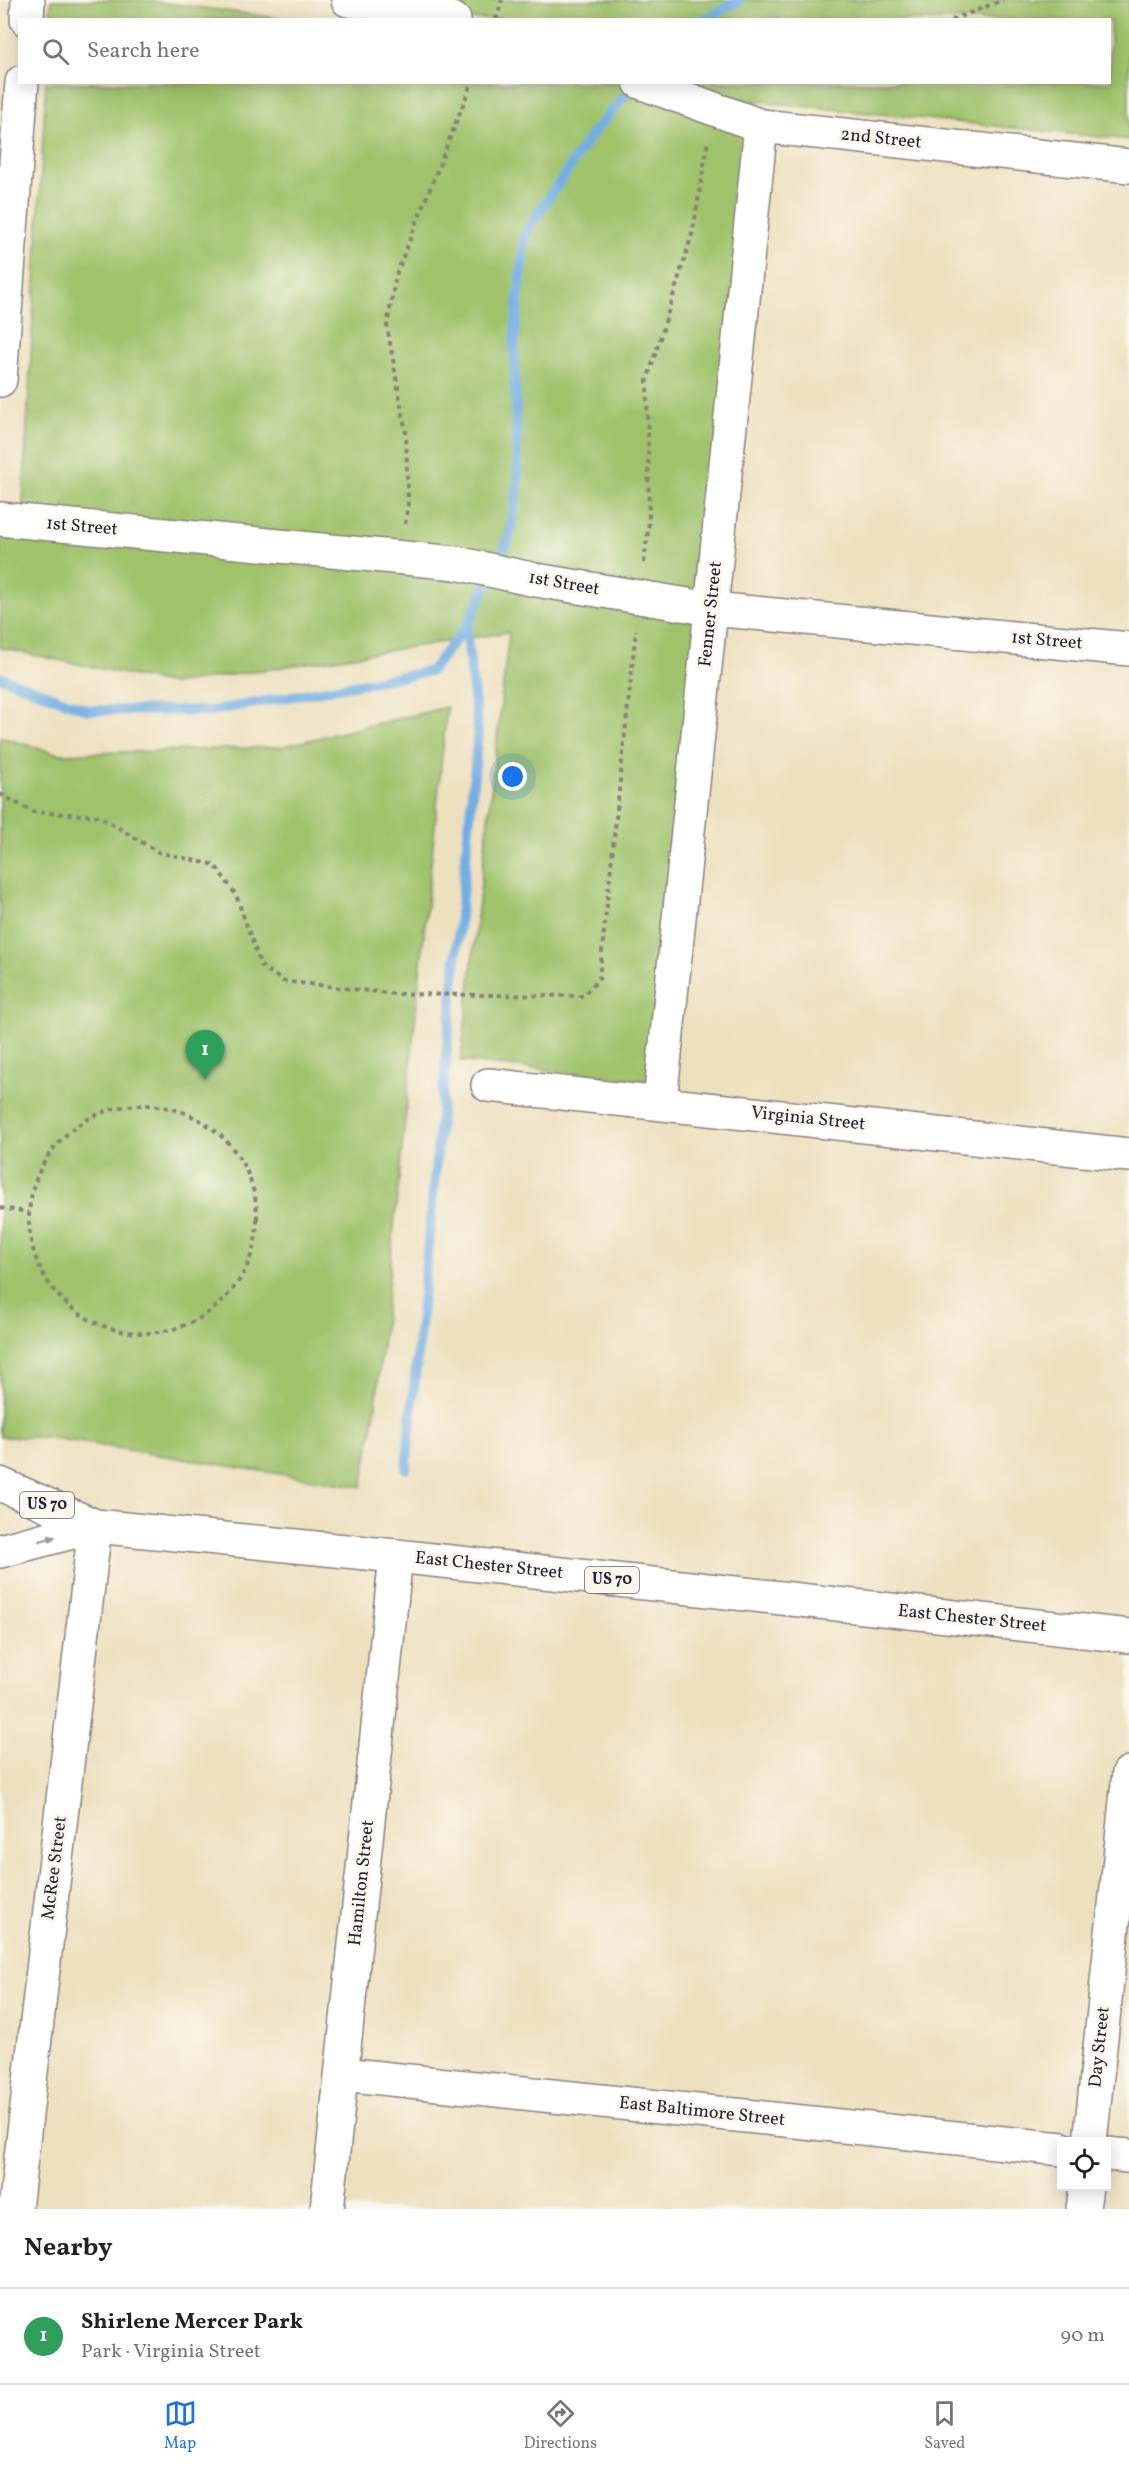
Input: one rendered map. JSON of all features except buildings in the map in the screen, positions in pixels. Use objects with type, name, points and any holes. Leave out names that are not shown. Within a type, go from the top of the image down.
[{"type":"main road","points":[[27,18],[28,0]]},
{"type":"main road","points":[[348,0],[422,4],[450,18]]},
{"type":"main road","points":[[0,380],[22,84]]},
{"type":"main road","name":"2nd Street","points":[[652,87],[761,126],[1129,166]]},
{"type":"main road","name":"Fenner Street","points":[[660,1102],[761,126]]},
{"type":"main road","name":"1st Street","points":[[0,519],[456,563],[712,609],[1129,649]]},
{"type":"main road","name":"Virginia Street","points":[[488,1085],[1129,1155]]},
{"type":"main road","name":"East Chester Street","points":[[0,1484],[95,1526],[396,1556],[1129,1636]]},
{"type":"main road","name":"US 70","points":[[0,1551],[95,1526]]},
{"type":"main road","name":"McRee Street","points":[[15,2209],[95,1526]]},
{"type":"main road","name":"Hamilton Street","points":[[327,2209],[396,1556]]},
{"type":"main road","name":"Day Street","points":[[1091,2137],[1129,1773]]},
{"type":"main road","name":"East Baltimore Street","points":[[342,2074],[1057,2148]]},
{"type":"main road","points":[[1111,2154],[1129,2156]]},
{"type":"main road","points":[[1083,2209],[1085,2191]]},
{"type":"path","points":[[497,18],[502,0]]},
{"type":"path","points":[[957,18],[1003,0]]},
{"type":"path","points":[[399,557],[408,506],[406,433],[387,326],[396,275],[471,84]]},
{"type":"path","points":[[0,794],[33,812],[99,816],[158,852],[215,865],[236,895],[261,966],[283,981],[396,994],[500,996]]},
{"type":"path","points":[[130,1105],[157,1105],[188,1114],[214,1130],[237,1155],[250,1178],[257,1211],[256,1242],[247,1267],[232,1294],[213,1310],[184,1328],[137,1335],[110,1329],[80,1315],[57,1296],[42,1272],[30,1242],[28,1212],[33,1188],[45,1158],[78,1124],[105,1111],[130,1105]]},
{"type":"path","points":[[0,1208],[28,1212]]},
{"type":"green space","points":[[51,0],[143,0],[278,18],[50,18]]},
{"type":"green space","points":[[448,0],[1129,0],[1129,140],[754,101],[648,1081],[461,1061],[509,632],[173,684],[0,648],[0,536],[21,537],[46,84],[1111,84],[1111,18],[447,18]]},
{"type":"green space","points":[[447,707],[376,1405],[362,1487],[46,1437],[0,1437],[0,737],[59,754],[280,747]]},
{"type":"waterway","points":[[707,18],[741,0]]},
{"type":"waterway","points":[[0,677],[88,710],[211,711],[431,671],[466,627],[509,538],[518,486],[514,343],[525,233],[592,134],[635,84]]},
{"type":"waterway","points":[[406,1469],[478,733],[466,627]]},
{"type":"place","name":"Shirlene Mercer Park","points":[[205,1080]]}]
